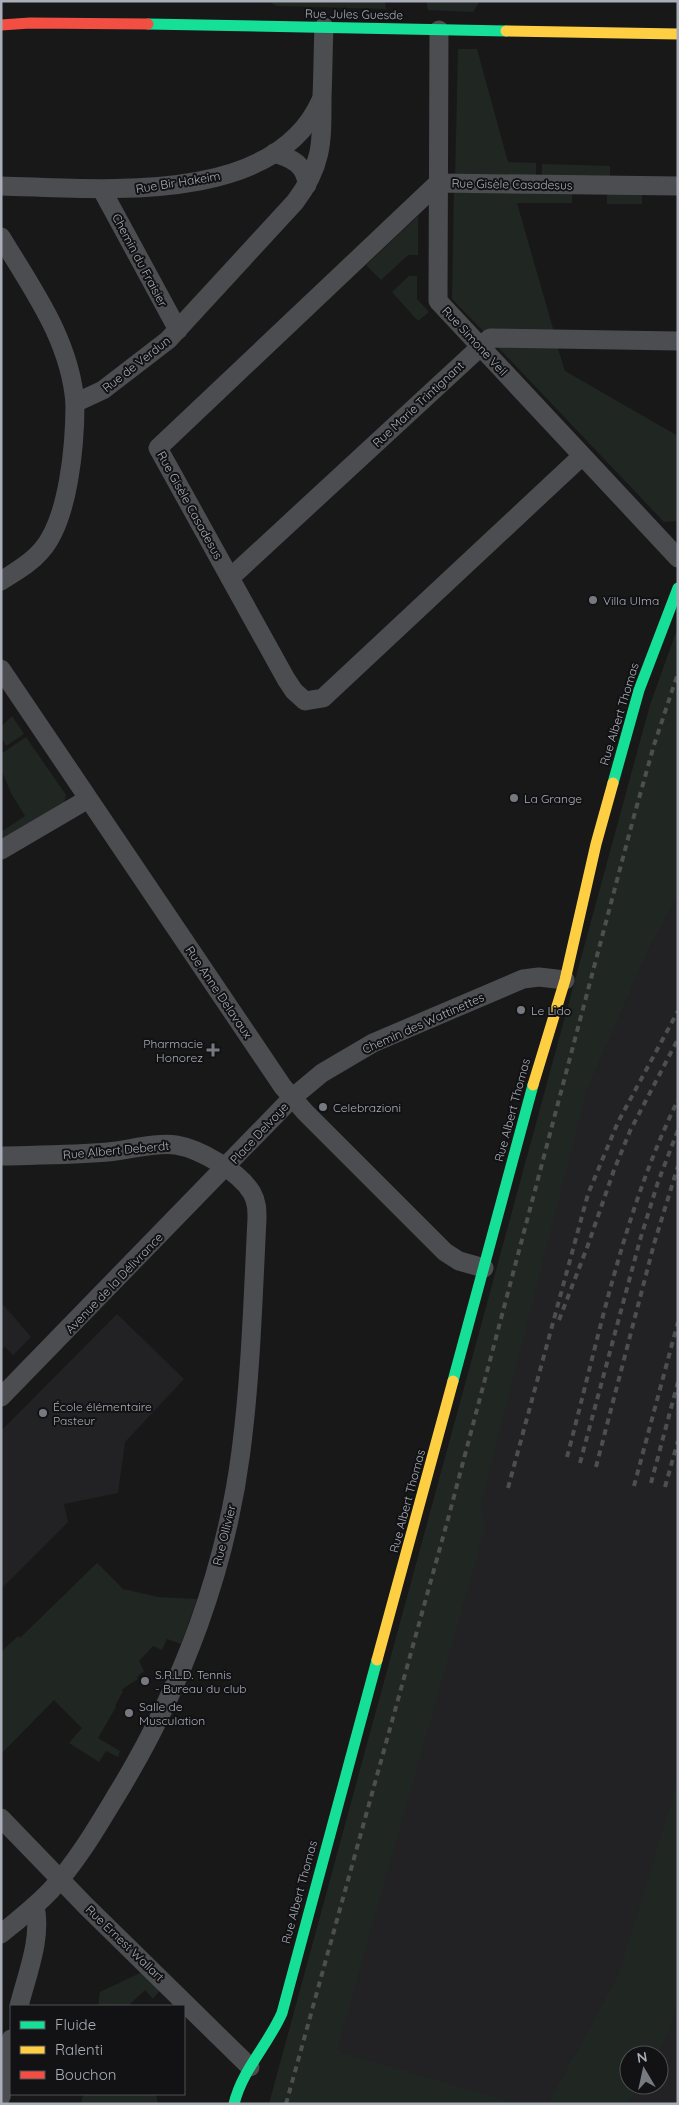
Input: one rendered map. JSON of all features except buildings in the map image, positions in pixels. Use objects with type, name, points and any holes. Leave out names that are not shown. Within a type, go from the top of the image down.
[{"type":"street","name":"Rue Jules Guesde","points":[[1,19],[30,23]]},
{"type":"street","name":"Rue Jules Guesde","points":[[1,25],[30,23],[678,34]]},
{"type":"street","name":"Rue de Verdun","points":[[75,403],[93,396],[114,383],[154,352],[178,330],[294,202],[307,185],[316,165],[322,143],[324,27]]},
{"type":"street","name":"Rue Simone Veil","points":[[439,30],[438,301],[678,558]]},
{"type":"street","name":"Rue Bir Hakeim","points":[[1,186],[102,190],[143,188],[210,178],[251,166],[293,140],[308,124],[322,96]]},
{"type":"street","points":[[274,153],[287,156],[298,163],[305,173],[307,185]]},
{"type":"street","name":"Rue Gisèle Casadesus","points":[[582,456],[323,698],[305,701],[294,691],[158,448],[438,183],[678,186]]},
{"type":"street","name":"Chemin du Fraisier","points":[[102,190],[178,330]]},
{"type":"street","points":[[1,238],[49,316],[60,338],[69,364],[75,403],[72,444],[61,518],[41,552],[25,566],[1,581]]},
{"type":"street","name":"Rue Marie Trintignant","points":[[230,578],[490,338],[678,341]]},
{"type":"street","name":"Rue Albert Thomas","points":[[234,2104],[239,2086],[242,2059],[279,2022],[542,1050],[553,985],[588,880],[596,844],[639,690],[678,588]]},
{"type":"street","name":"Rue Anne Delavaux","points":[[1,668],[292,1098],[445,1252],[459,1261],[484,1268]]},
{"type":"street","points":[[1,850],[88,799]]},
{"type":"street","name":"Rue Albert Thomas","points":[[558,955],[588,880]]},
{"type":"street","name":"Chemin des Wattinettes","points":[[292,1098],[322,1073],[379,1040],[523,980],[539,977],[553,985]]},
{"type":"street","name":"Rue Albert Thomas","points":[[542,1050],[553,985]]},
{"type":"street","name":"Place Delvoye","points":[[226,1168],[292,1098]]},
{"type":"street","name":"Rue Albert Deberdt","points":[[1,1156],[84,1153],[176,1145],[204,1155],[226,1168]]},
{"type":"street","name":"Avenue de la Délivrance","points":[[1,1398],[226,1168]]},
{"type":"street","name":"Rue Ollivier","points":[[1,1934],[35,1906],[61,1878],[83,1849],[131,1770],[176,1682],[206,1602],[229,1518],[238,1469],[245,1412],[257,1219],[256,1201],[252,1193],[239,1178],[226,1168]]},
{"type":"street","name":"Rue Ernest Wallart","points":[[1,1818],[86,1906],[242,2059]]},
{"type":"street","points":[[19,2005],[38,1926],[35,1906]]},
{"type":"street","name":"Rue Albert Thomas","points":[[273,2003],[295,1959]]},
{"type":"street","points":[[1,2097],[10,2045]]},
{"type":"shaded area","points":[[268,1],[385,1],[386,9],[276,6]]},
{"type":"shaded area","points":[[426,1],[480,1],[473,12],[428,10]]},
{"type":"shaded area","points":[[458,49],[477,49],[508,162],[536,163],[536,179],[455,179]]},
{"type":"shaded area","points":[[542,164],[610,166],[610,181],[542,179]]},
{"type":"shaded area","points":[[454,188],[572,190],[572,203],[517,203],[554,332],[483,331],[452,299]]},
{"type":"shaded area","points":[[607,190],[642,191],[642,204],[607,204]]},
{"type":"shaded area","points":[[418,216],[418,255],[408,255],[381,280],[366,265]]},
{"type":"shaded area","points":[[409,276],[417,276],[417,299],[429,312],[418,321],[392,292]]},
{"type":"shaded area","points":[[492,341],[556,342],[565,371],[678,436],[678,521],[664,522]]},
{"type":"shaded area","points":[[678,627],[678,2104],[269,2104],[650,705]]},
{"type":"shaded area","points":[[678,627],[678,896],[650,946],[587,1090],[481,1505],[485,1529],[337,2051],[518,2104],[269,2104],[650,705]]},
{"type":"shaded area","points":[[12,716],[24,734],[6,746],[1,736],[1,727]]},
{"type":"shaded area","points":[[26,737],[66,795],[64,803],[3,838],[1,832],[25,816],[11,793],[1,769],[1,754]]},
{"type":"shaded area","points":[[1,1302],[31,1337],[13,1355],[5,1347],[1,1350]]},
{"type":"shaded area","points":[[117,1314],[184,1379],[125,1442],[118,1493],[64,1504],[68,1522],[1,1589],[1,1431]]},
{"type":"shaded area","points":[[97,1563],[123,1589],[158,1597],[197,1599],[181,1644],[167,1639],[162,1650],[153,1646],[139,1661],[144,1671],[137,1677],[138,1679],[121,1690],[123,1691],[116,1707],[98,1738],[120,1751],[118,1757],[106,1751],[99,1762],[69,1743],[82,1728],[54,1700],[1,1754],[1,1652],[18,1636],[20,1638]]},
{"type":"shaded area","points":[[678,1780],[678,1994],[668,2033],[663,2045],[619,2045],[619,2095],[633,2095],[627,2104],[548,2104],[618,1976]]},
{"type":"shaded area","points":[[142,1972],[160,1990],[153,1999],[145,1990],[129,2005],[98,2005],[100,1992]]},
{"type":"shaded area","points":[[83,2095],[156,2095],[158,2104],[81,2104]]},
{"type":"railway","points":[[286,2104],[448,1519],[634,816],[654,745],[678,673]]},
{"type":"railway","points":[[508,1488],[588,1194],[618,1122],[678,1011]]},
{"type":"railway","points":[[559,1320],[630,1131],[678,1039]]},
{"type":"railway","points":[[567,1457],[627,1231],[642,1186],[678,1100]]},
{"type":"railway","points":[[580,1463],[640,1240],[658,1182],[678,1130]]},
{"type":"railway","points":[[596,1467],[654,1244],[678,1166]]},
{"type":"railway","points":[[634,1486],[678,1322]]},
{"type":"railway","points":[[651,1483],[678,1382]]},
{"type":"railway","points":[[665,1487],[678,1441]]},
{"type":"traffic: fast","points":[[148,24],[506,31]]},
{"type":"traffic: fast","points":[[613,783],[639,690],[678,588]]},
{"type":"traffic: fast","points":[[453,1381],[533,1085]]},
{"type":"traffic: fast","points":[[234,2104],[243,2080],[282,2013],[377,1660]]},
{"type":"traffic: slow","points":[[506,31],[678,34]]},
{"type":"traffic: slow","points":[[533,1085],[565,980],[596,844],[613,783]]},
{"type":"traffic: slow","points":[[377,1660],[453,1381]]},
{"type":"traffic: jam","points":[[1,25],[30,23],[148,24]]},
{"type":"place","name":"Villa Ulma","points":[[593,600]]},
{"type":"place","name":"La Grange","points":[[514,798]]},
{"type":"place","name":"Le Lido","points":[[521,1010]]},
{"type":"place","name":"Pharmacie Honorez","points":[[213,1050]]},
{"type":"place","name":"Celebrazioni","points":[[323,1107]]},
{"type":"place","name":"École élémentaire Pasteur","points":[[43,1413]]},
{"type":"place","name":"S.R.L.D. Tennis - Bureau du club","points":[[145,1681]]},
{"type":"place","name":"Salle de Musculation","points":[[129,1713]]}]
